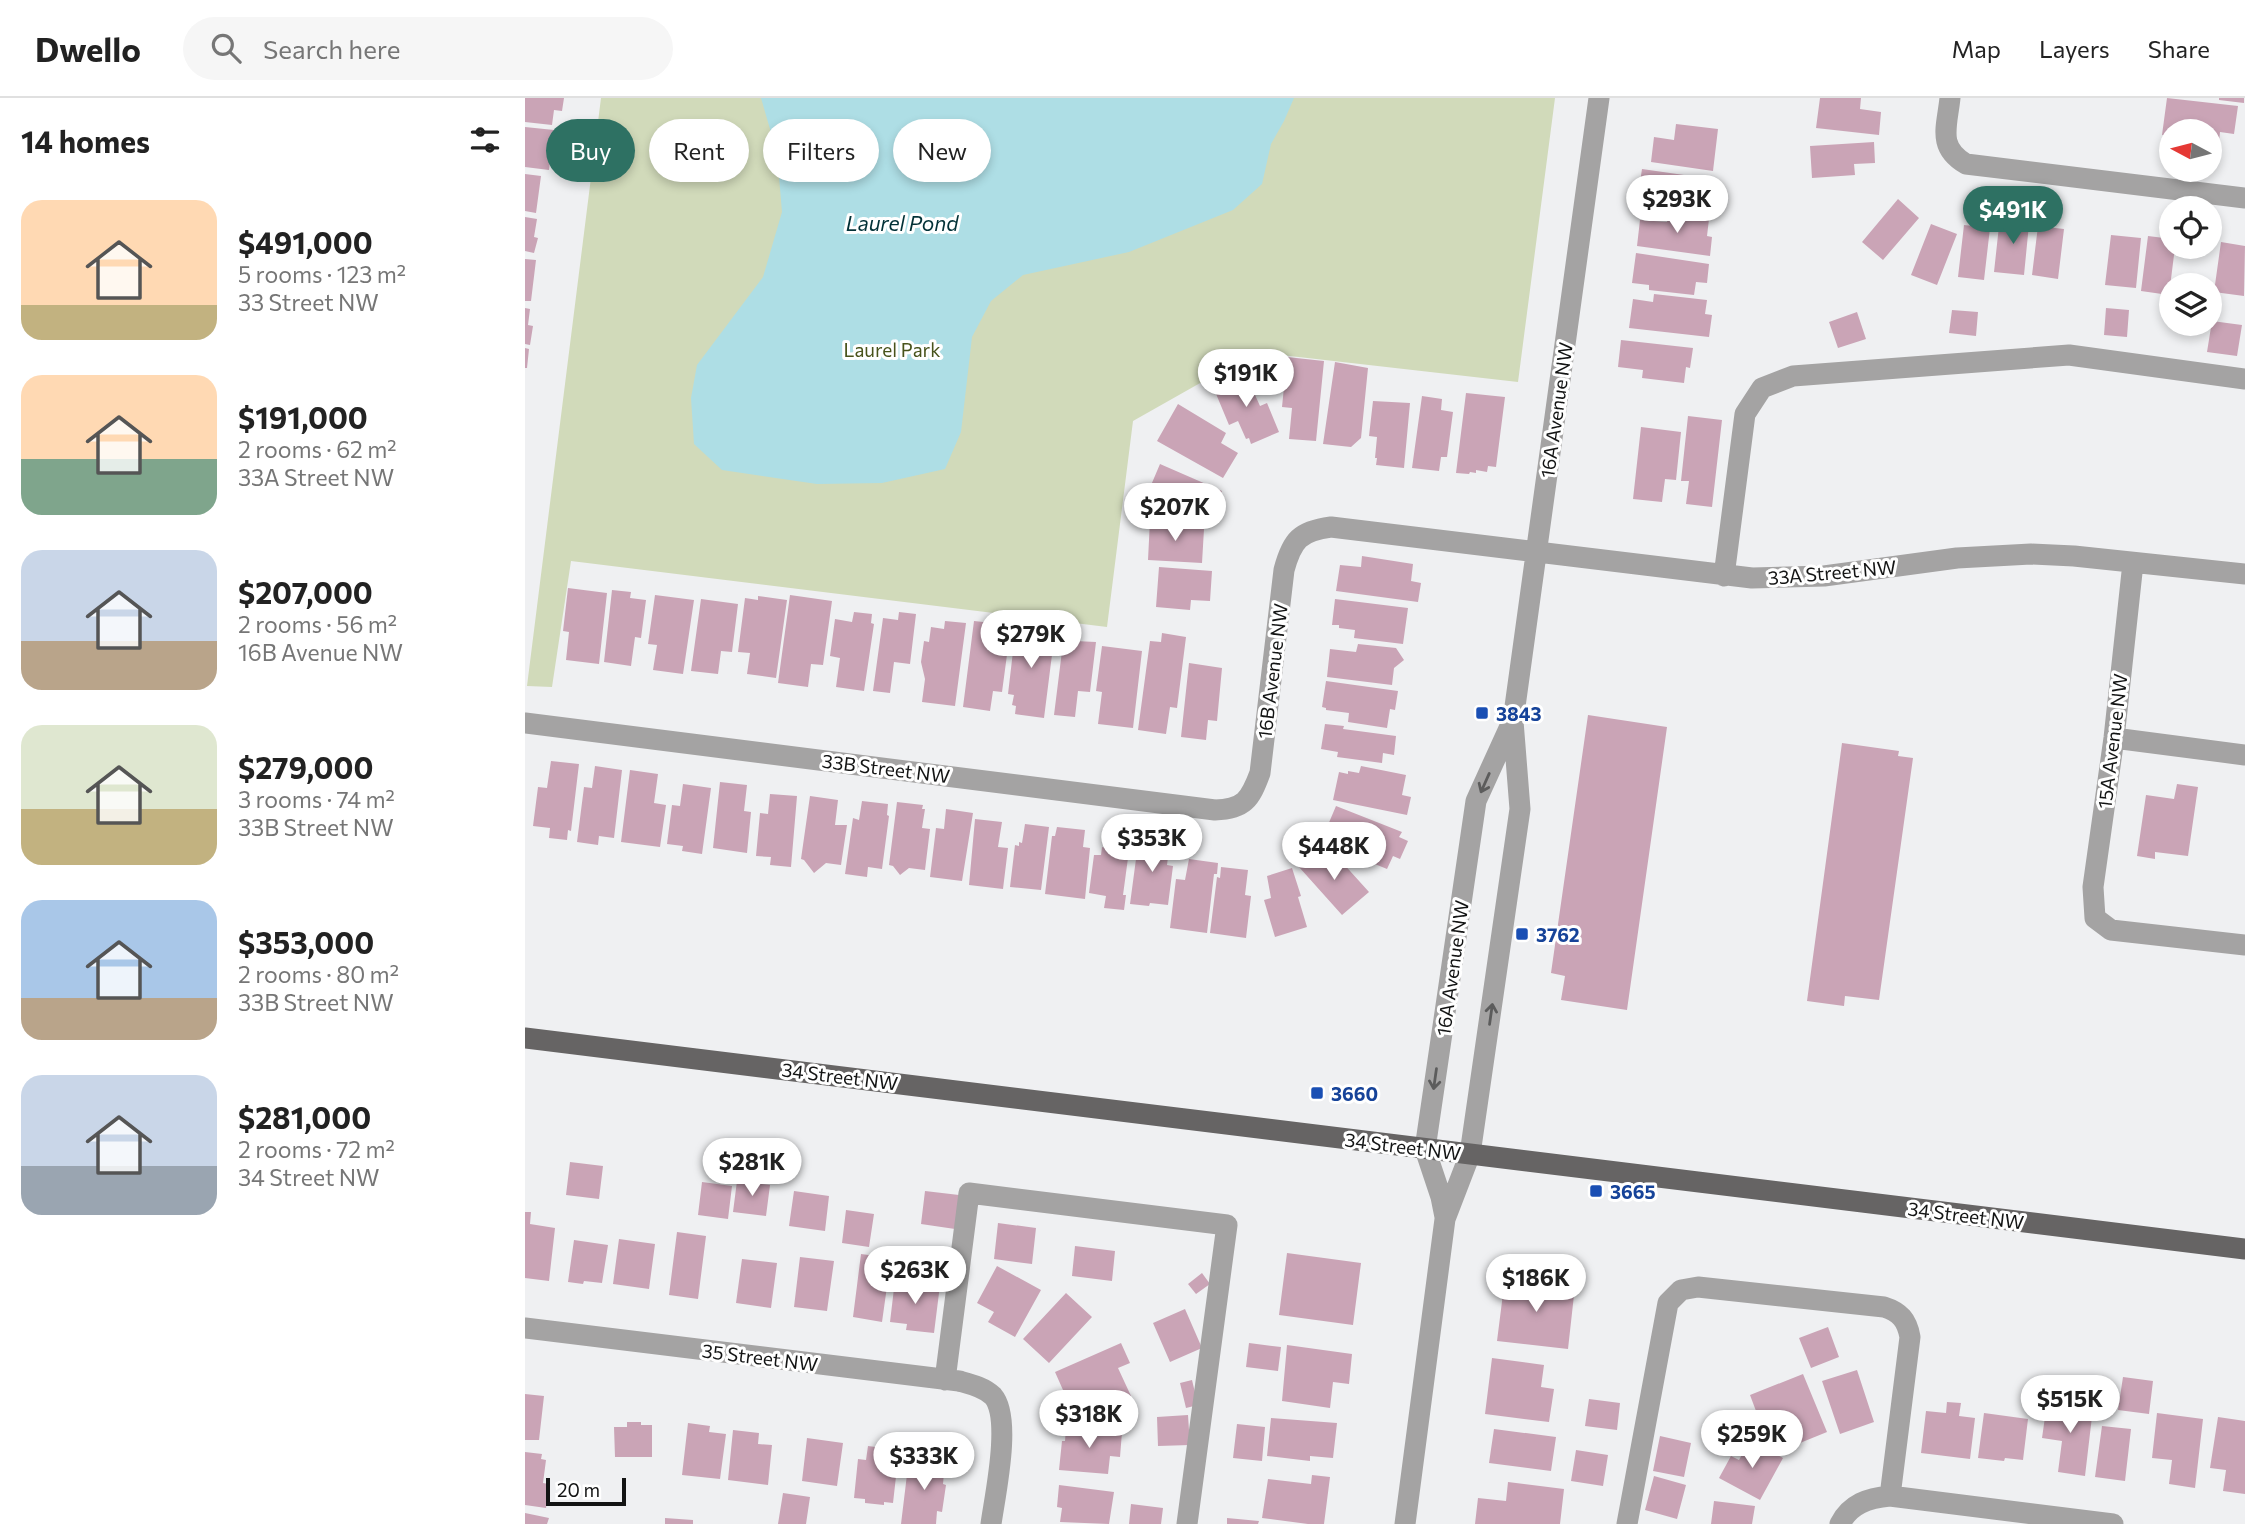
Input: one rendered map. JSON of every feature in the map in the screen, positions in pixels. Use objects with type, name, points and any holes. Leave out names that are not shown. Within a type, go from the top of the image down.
[{"type":"main road","name":"34 Street NW","points":[[525,1037],[2245,1249]]},
{"type":"street","name":"16A Avenue NW","points":[[1405,1524],[1445,1219],[1470,1154],[1520,809],[1513,721],[1599,98]]},
{"type":"street","points":[[1950,98],[1945,141],[1953,156],[1966,164],[2245,198]]},
{"type":"street","points":[[1724,576],[1745,414],[1762,388],[1793,376],[2069,355],[2245,379]]},
{"type":"street","name":"33A Street NW","points":[[1297,538],[1314,529],[1331,527],[1752,578],[1824,576],[1991,555],[2031,554],[2245,574]]},
{"type":"street","name":"16B Avenue NW","points":[[1245,803],[1254,792],[1260,773],[1284,570],[1288,552],[1297,538]]},
{"type":"street","name":"15A Avenue NW","points":[[2133,564],[2114,738],[2093,887],[2095,918],[2111,930],[2245,945]]},
{"type":"street","name":"16A Avenue NW","points":[[1445,1219],[1441,1197],[1425,1149],[1476,801],[1513,721]]},
{"type":"street","name":"33B Street NW","points":[[525,723],[1215,810],[1232,809],[1245,803]]},
{"type":"street","points":[[2114,738],[2245,755]]},
{"type":"street","points":[[945,1380],[969,1193],[1227,1225],[1187,1524]]},
{"type":"street","points":[[1627,1524],[1668,1303],[1681,1290],[1698,1287],[1884,1307],[1895,1310],[1903,1317],[1909,1327],[1910,1336],[1890,1496]]},
{"type":"street","name":"35 Street NW","points":[[525,1328],[971,1384],[992,1395],[1002,1420],[991,1524]]},
{"type":"street","points":[[1845,1517],[1861,1502],[1890,1496],[2113,1524]]},
{"type":"green space","name":"Laurel Park","points":[[601,98],[1555,98],[1518,382],[1255,352],[1133,421],[1107,627],[571,561],[552,687],[527,686],[590,182],[635,182],[635,119],[598,119]]},
{"type":"water","name":"Laurel Pond","points":[[761,98],[1294,98],[1271,144],[1262,184],[1233,210],[1129,252],[1023,275],[991,301],[972,337],[961,432],[945,469],[882,483],[817,484],[722,470],[694,444],[691,398],[697,365],[763,277],[782,212],[779,182],[879,182],[879,119],[767,119]]},
{"type":"building","points":[[525,98],[564,98],[562,111],[554,110],[553,119],[546,119],[546,124],[525,122]]},
{"type":"building","points":[[1820,98],[1861,98],[1860,109],[1881,112],[1879,135],[1816,128]]},
{"type":"building","points":[[2167,98],[2238,106],[2234,134],[2223,132],[2223,119],[2164,119]]},
{"type":"building","points":[[2244,98],[2244,103],[2219,100]]},
{"type":"building","points":[[1676,124],[1718,129],[1713,171],[1651,162],[1654,137],[1674,140]]},
{"type":"building","points":[[525,127],[546,129],[546,170],[525,167]]},
{"type":"building","points":[[1874,142],[1875,163],[1854,164],[1855,175],[1812,178],[1810,146]]},
{"type":"building","points":[[1642,169],[1712,179],[1720,190],[1710,198],[1708,213],[1668,208],[1669,200],[1638,195]]},
{"type":"building","points":[[525,174],[541,176],[536,213],[525,211]]},
{"type":"building","points":[[1898,199],[1919,218],[1883,260],[1862,242]]},
{"type":"building","points":[[2014,212],[2030,214],[2024,275],[1994,272],[1999,226],[2012,228]]},
{"type":"building","points":[[1668,214],[1709,219],[1707,236],[1712,237],[1710,256],[1637,246],[1640,220],[1667,222]]},
{"type":"building","points":[[525,217],[537,219],[534,237],[538,238],[534,253],[525,251]]},
{"type":"building","points":[[1931,224],[1957,234],[1937,285],[1911,275]]},
{"type":"building","points":[[1964,225],[1990,228],[1984,280],[1958,277]]},
{"type":"building","points":[[2038,226],[2064,229],[2058,279],[2032,275]]},
{"type":"building","points":[[2111,235],[2141,238],[2136,288],[2105,285]]},
{"type":"building","points":[[2148,236],[2159,237],[2159,259],[2174,259],[2172,273],[2159,273],[2159,294],[2141,291]]},
{"type":"building","points":[[2222,242],[2245,246],[2244,296],[2222,293],[2222,273],[2217,273],[2219,259],[2222,259]]},
{"type":"building","points":[[1636,253],[1709,264],[1707,283],[1696,282],[1694,295],[1649,290],[1649,285],[1632,283]]},
{"type":"building","points":[[525,259],[536,260],[531,301],[525,301]]},
{"type":"building","points":[[1654,294],[1707,300],[1705,314],[1712,315],[1709,337],[1629,328],[1633,299],[1653,302]]},
{"type":"building","points":[[525,308],[530,309],[528,325],[533,326],[530,345],[525,344]]},
{"type":"building","points":[[2106,308],[2129,310],[2127,337],[2104,335]]},
{"type":"building","points":[[1952,310],[1978,312],[1976,336],[1949,333]]},
{"type":"building","points":[[1857,312],[1866,339],[1838,348],[1829,322]]},
{"type":"building","points":[[2222,322],[2242,325],[2237,356],[2207,352],[2210,336],[2222,336]]},
{"type":"building","points":[[1621,340],[1693,348],[1684,383],[1642,378],[1643,370],[1618,367]]},
{"type":"building","points":[[525,348],[529,349],[527,368],[525,368]]},
{"type":"building","points":[[1287,357],[1324,361],[1316,441],[1289,439],[1292,408],[1282,407]]},
{"type":"building","points":[[1335,362],[1368,368],[1361,438],[1351,447],[1323,444]]},
{"type":"building","points":[[1233,372],[1246,375],[1260,406],[1267,403],[1279,432],[1251,444],[1238,421],[1229,425],[1214,389],[1230,382]]},
{"type":"building","points":[[1466,393],[1505,397],[1496,467],[1488,466],[1487,472],[1476,470],[1476,473],[1456,473]]},
{"type":"building","points":[[1422,396],[1442,399],[1441,410],[1453,412],[1447,457],[1441,457],[1439,471],[1412,468]]},
{"type":"building","points":[[1373,401],[1410,403],[1404,468],[1376,465],[1377,437],[1369,436]]},
{"type":"building","points":[[1178,404],[1226,433],[1221,443],[1238,453],[1223,478],[1157,441]]},
{"type":"building","points":[[1688,416],[1722,420],[1712,507],[1686,504],[1689,481],[1681,481]]},
{"type":"building","points":[[1641,427],[1681,432],[1676,480],[1665,479],[1662,502],[1633,499]]},
{"type":"building","points":[[1160,464],[1222,491],[1210,520],[1188,510],[1186,515],[1146,497]]},
{"type":"building","points":[[1150,520],[1183,522],[1182,528],[1204,529],[1202,563],[1148,560]]},
{"type":"building","points":[[1362,556],[1413,564],[1411,581],[1421,583],[1418,602],[1336,591],[1340,565],[1361,567]]},
{"type":"building","points":[[1159,567],[1212,571],[1210,601],[1191,600],[1190,610],[1156,607]]},
{"type":"building","points":[[568,588],[607,593],[599,664],[566,660],[569,632],[563,631]]},
{"type":"building","points":[[612,590],[631,592],[630,598],[646,600],[641,638],[635,637],[631,666],[604,662]]},
{"type":"building","points":[[655,595],[694,600],[683,674],[653,670],[657,645],[648,644]]},
{"type":"building","points":[[790,595],[832,601],[823,665],[811,664],[808,687],[778,683]]},
{"type":"building","points":[[758,596],[787,600],[776,678],[747,674],[750,653],[738,652],[745,598],[758,600]]},
{"type":"building","points":[[701,599],[738,604],[732,652],[721,651],[718,674],[691,671]]},
{"type":"building","points":[[1335,599],[1408,608],[1403,644],[1354,638],[1355,630],[1332,625]]},
{"type":"building","points":[[854,612],[872,614],[871,623],[874,624],[864,691],[836,687],[840,658],[830,656],[835,619],[852,622]]},
{"type":"building","points":[[899,612],[916,614],[910,664],[894,662],[890,693],[873,691],[883,618],[898,620]]},
{"type":"building","points":[[945,621],[966,623],[955,706],[922,702],[925,679],[921,662],[924,641],[929,642],[931,627],[944,629]]},
{"type":"building","points":[[974,621],[1011,625],[1002,692],[993,691],[990,711],[963,707]]},
{"type":"building","points":[[1016,626],[1055,631],[1044,718],[1015,714],[1016,706],[1012,705],[1014,695],[1008,694]]},
{"type":"building","points":[[1162,633],[1186,637],[1177,708],[1170,707],[1166,734],[1138,730],[1150,641],[1161,642]]},
{"type":"building","points":[[1075,641],[1096,642],[1090,692],[1078,691],[1075,717],[1054,715],[1063,643],[1074,645]]},
{"type":"building","points":[[1358,644],[1396,648],[1404,660],[1394,668],[1392,685],[1327,677],[1330,649],[1356,652]]},
{"type":"building","points":[[1102,646],[1142,651],[1133,728],[1098,724],[1102,692],[1096,691]]},
{"type":"building","points":[[1189,663],[1222,668],[1217,721],[1208,720],[1206,740],[1181,737]]},
{"type":"building","points":[[1326,681],[1398,691],[1395,710],[1390,709],[1387,728],[1348,722],[1349,713],[1322,707]]},
{"type":"building","points":[[1588,715],[1667,727],[1627,1010],[1561,1000],[1565,976],[1551,973]]},
{"type":"building","points":[[1325,724],[1396,736],[1394,755],[1383,753],[1382,763],[1337,757],[1338,752],[1321,749]]},
{"type":"building","points":[[1842,743],[1899,751],[1898,756],[1913,758],[1879,1000],[1845,996],[1844,1006],[1807,1001]]},
{"type":"building","points":[[551,761],[579,764],[571,831],[568,830],[567,840],[549,838],[550,828],[533,826],[538,787],[547,788]]},
{"type":"building","points":[[595,766],[622,770],[614,838],[599,836],[598,845],[577,842],[584,787],[592,788]]},
{"type":"building","points":[[1361,766],[1406,775],[1402,795],[1411,797],[1407,815],[1333,800],[1339,772],[1359,773]]},
{"type":"building","points":[[630,770],[658,774],[654,803],[666,805],[660,847],[621,842]]},
{"type":"building","points":[[720,782],[747,785],[744,811],[751,812],[747,853],[713,848]]},
{"type":"building","points":[[683,784],[711,788],[702,854],[682,851],[683,846],[667,844],[672,805],[680,806]]},
{"type":"building","points":[[2177,784],[2198,787],[2188,856],[2155,852],[2155,859],[2137,856],[2146,795],[2174,799]]},
{"type":"building","points":[[770,794],[797,796],[791,867],[770,865],[771,857],[756,856],[760,813],[768,814]]},
{"type":"building","points":[[810,796],[838,800],[835,825],[847,825],[841,865],[826,863],[814,873],[801,859]]},
{"type":"building","points":[[862,801],[888,804],[889,816],[882,869],[868,867],[867,877],[845,874],[853,818],[859,820]]},
{"type":"building","points":[[897,802],[923,805],[922,809],[925,809],[922,828],[930,829],[925,870],[909,868],[900,875],[889,865]]},
{"type":"building","points":[[1336,806],[1402,832],[1399,837],[1408,841],[1400,859],[1393,856],[1387,869],[1348,853],[1352,843],[1325,832]]},
{"type":"building","points":[[946,809],[973,813],[962,881],[930,877],[936,828],[944,829]]},
{"type":"building","points":[[975,819],[1002,822],[998,847],[1008,848],[1003,889],[969,885]]},
{"type":"building","points":[[1025,824],[1049,827],[1041,890],[1010,887],[1015,845],[1022,843]]},
{"type":"building","points":[[1057,827],[1085,830],[1083,847],[1090,848],[1085,899],[1045,894],[1052,836],[1055,836]]},
{"type":"building","points":[[1107,834],[1133,837],[1123,895],[1126,895],[1124,910],[1104,908],[1106,896],[1089,893],[1094,855],[1101,855]]},
{"type":"building","points":[[1141,838],[1170,841],[1167,865],[1173,866],[1168,905],[1130,904]]},
{"type":"building","points":[[1318,849],[1335,867],[1341,861],[1369,892],[1342,915],[1299,867]]},
{"type":"building","points":[[1189,859],[1218,863],[1217,874],[1214,874],[1207,933],[1170,928],[1176,879],[1185,880]]},
{"type":"building","points":[[1221,867],[1248,870],[1245,895],[1251,896],[1246,938],[1210,933],[1217,877],[1220,878]]},
{"type":"building","points":[[1292,868],[1307,927],[1275,937],[1264,900],[1271,898],[1267,876]]},
{"type":"building","points":[[570,1162],[603,1166],[599,1199],[566,1195]]},
{"type":"building","points":[[737,1181],[770,1185],[766,1216],[733,1212]]},
{"type":"building","points":[[702,1182],[732,1186],[728,1219],[698,1215]]},
{"type":"building","points":[[794,1191],[829,1196],[825,1231],[789,1226]]},
{"type":"building","points":[[925,1191],[959,1195],[955,1229],[921,1224]]},
{"type":"building","points":[[846,1210],[874,1214],[869,1247],[842,1243]]},
{"type":"building","points":[[525,1212],[531,1212],[530,1224],[555,1228],[549,1281],[525,1278]]},
{"type":"building","points":[[998,1223],[1036,1228],[1032,1264],[994,1259]]},
{"type":"building","points":[[677,1232],[706,1236],[698,1299],[669,1295]]},
{"type":"building","points":[[619,1239],[655,1244],[649,1289],[613,1284]]},
{"type":"building","points":[[574,1240],[608,1245],[602,1283],[568,1282]]},
{"type":"building","points":[[1075,1246],[1115,1251],[1112,1281],[1072,1276]]},
{"type":"building","points":[[1287,1253],[1361,1263],[1353,1325],[1279,1315]]},
{"type":"building","points":[[861,1254],[891,1258],[882,1322],[853,1317]]},
{"type":"building","points":[[800,1257],[834,1261],[827,1311],[794,1307]]},
{"type":"building","points":[[742,1259],[777,1263],[771,1308],[736,1303]]},
{"type":"building","points":[[997,1266],[1041,1290],[1015,1337],[988,1322],[994,1312],[977,1303]]},
{"type":"building","points":[[1202,1273],[1210,1284],[1196,1294],[1188,1284]]},
{"type":"building","points":[[1505,1278],[1575,1286],[1568,1349],[1497,1341]]},
{"type":"building","points":[[895,1280],[940,1285],[934,1333],[906,1330],[907,1324],[890,1322]]},
{"type":"building","points":[[1066,1293],[1092,1317],[1049,1363],[1023,1339]]},
{"type":"building","points":[[1185,1309],[1202,1348],[1170,1362],[1153,1323]]},
{"type":"building","points":[[1828,1327],[1839,1357],[1811,1368],[1799,1338]]},
{"type":"building","points":[[1121,1343],[1130,1363],[1118,1368],[1131,1396],[1091,1414],[1081,1393],[1067,1399],[1055,1372]]},
{"type":"building","points":[[1249,1343],[1281,1347],[1278,1371],[1246,1367]]},
{"type":"building","points":[[1287,1345],[1352,1354],[1349,1384],[1333,1382],[1330,1408],[1282,1401]]},
{"type":"building","points":[[1492,1358],[1544,1365],[1541,1387],[1554,1389],[1549,1422],[1485,1414]]},
{"type":"building","points":[[1857,1370],[1874,1422],[1840,1434],[1822,1381]]},
{"type":"building","points":[[1803,1374],[1827,1432],[1795,1445],[1784,1418],[1762,1427],[1750,1395]]},
{"type":"building","points":[[2123,1377],[2153,1381],[2149,1414],[2118,1410]]},
{"type":"building","points":[[1192,1380],[1198,1405],[1186,1408],[1180,1383]]},
{"type":"building","points":[[525,1394],[544,1396],[539,1440],[525,1440]]},
{"type":"building","points":[[1589,1399],[1620,1403],[1617,1430],[1585,1426]]},
{"type":"building","points":[[1947,1402],[1961,1403],[1959,1416],[1975,1418],[1970,1459],[1921,1453],[1926,1411],[1946,1413]]},
{"type":"building","points":[[2047,1403],[2093,1408],[2085,1476],[2058,1472],[2062,1441],[2042,1438]]},
{"type":"building","points":[[1984,1413],[2028,1419],[2023,1460],[1978,1458]]},
{"type":"building","points":[[2157,1413],[2203,1419],[2195,1488],[2169,1484],[2172,1460],[2152,1458]]},
{"type":"building","points":[[1188,1415],[1190,1445],[1158,1446],[1157,1417]]},
{"type":"building","points":[[2218,1417],[2245,1421],[2245,1494],[2223,1491],[2226,1470],[2210,1468]]},
{"type":"building","points":[[1271,1418],[1337,1423],[1333,1458],[1310,1456],[1310,1461],[1267,1456]]},
{"type":"building","points":[[627,1422],[652,1425],[652,1457],[615,1457],[614,1427],[627,1427]]},
{"type":"building","points":[[688,1423],[710,1426],[709,1432],[726,1434],[720,1479],[682,1475]]},
{"type":"building","points":[[1237,1424],[1265,1427],[1262,1461],[1233,1458]]},
{"type":"building","points":[[2102,1426],[2131,1429],[2125,1481],[2095,1477]]},
{"type":"building","points":[[1066,1428],[1122,1432],[1120,1457],[1110,1456],[1108,1474],[1059,1470]]},
{"type":"building","points":[[1494,1429],[1556,1437],[1551,1471],[1489,1463]]},
{"type":"building","points":[[733,1430],[759,1433],[758,1444],[772,1445],[768,1485],[728,1480]]},
{"type":"building","points":[[1660,1436],[1691,1443],[1684,1477],[1653,1471]]},
{"type":"building","points":[[807,1438],[843,1443],[837,1486],[802,1481]]},
{"type":"building","points":[[1750,1440],[1783,1458],[1760,1500],[1719,1478],[1731,1456],[1739,1460]]},
{"type":"building","points":[[868,1446],[899,1450],[893,1503],[865,1503],[865,1499],[854,1498],[858,1459],[866,1460]]},
{"type":"building","points":[[1576,1450],[1608,1455],[1603,1486],[1571,1481]]},
{"type":"building","points":[[525,1452],[542,1454],[541,1459],[546,1460],[543,1483],[549,1484],[546,1508],[525,1505]]},
{"type":"building","points":[[909,1458],[945,1462],[943,1484],[946,1485],[942,1512],[937,1511],[936,1524],[901,1524]]},
{"type":"building","points":[[1312,1475],[1330,1477],[1324,1524],[1262,1518],[1268,1479],[1311,1484]]},
{"type":"building","points":[[1654,1476],[1686,1485],[1677,1519],[1645,1510]]},
{"type":"building","points":[[1508,1482],[1564,1489],[1560,1524],[1475,1524],[1478,1498],[1506,1501]]},
{"type":"building","points":[[1059,1485],[1114,1492],[1109,1524],[1060,1522],[1062,1508],[1057,1507]]},
{"type":"building","points":[[783,1493],[810,1497],[806,1524],[778,1524]]},
{"type":"building","points":[[1714,1501],[1755,1506],[1752,1524],[1711,1524]]},
{"type":"building","points":[[1131,1504],[1163,1508],[1161,1524],[1129,1524]]},
{"type":"building","points":[[525,1513],[549,1518],[547,1524],[525,1524]]},
{"type":"building","points":[[665,1518],[693,1520],[693,1524],[665,1524]]},
{"type":"building","points":[[1227,1518],[1259,1521],[1258,1524],[1227,1524]]},
{"type":"place","name":"3843","points":[[1482,713]]},
{"type":"place","name":"3762","points":[[1522,934]]},
{"type":"place","name":"3660","points":[[1317,1093]]},
{"type":"place","name":"3665","points":[[1596,1191]]}]
